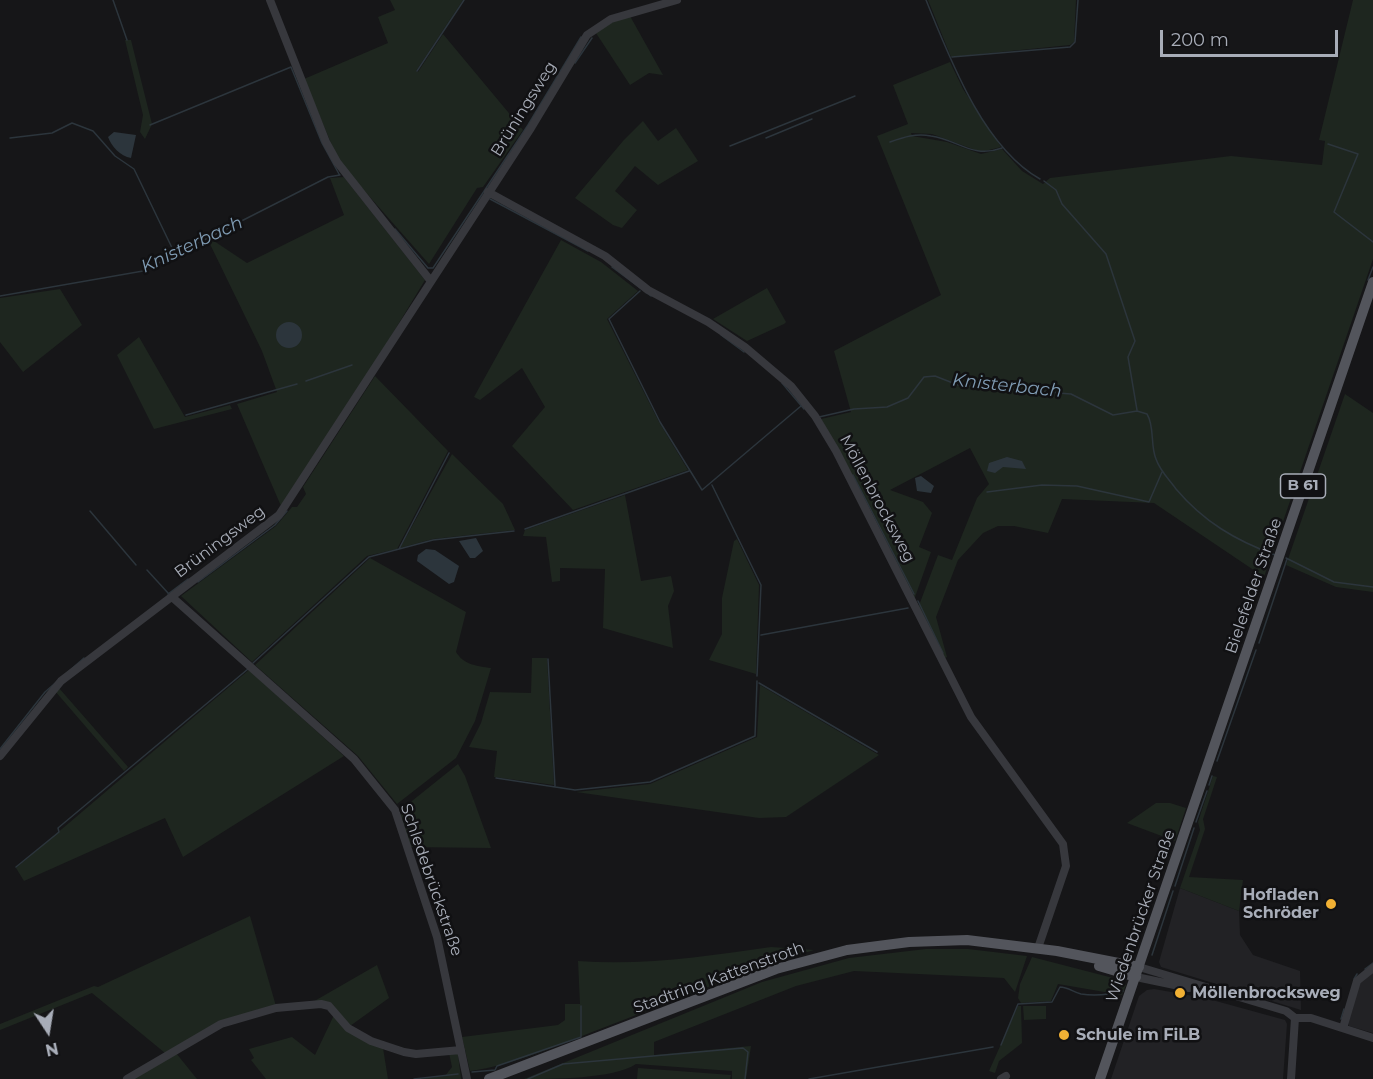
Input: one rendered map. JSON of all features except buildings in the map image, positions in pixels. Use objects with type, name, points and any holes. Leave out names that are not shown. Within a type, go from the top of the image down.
[{"type":"main road","name":"Bielefelder Straße","points":[[1209,763],[1373,282]]},
{"type":"main road","name":"Wiedenbrücker Straße","points":[[1100,1079],[1209,763]]},
{"type":"main road","name":"Stadtring Kattenstroth","points":[[489,1079],[776,969],[847,950],[938,940],[986,941],[1040,948],[1138,972]]},
{"type":"main road","name":"Stadtring Kattenstroth","points":[[506,1079],[587,1043]]},
{"type":"street","points":[[270,0],[326,142],[337,162],[430,280]]},
{"type":"street","name":"Brüningsweg","points":[[0,756],[61,681],[279,515],[587,35],[610,18],[677,0]]},
{"type":"street","name":"Möllenbrocksweg","points":[[488,192],[605,256],[648,290],[708,322],[745,347],[775,370],[816,418],[846,470],[968,712],[1063,844],[1066,866],[1040,948]]},
{"type":"street","name":"Schledebrückstraße","points":[[172,597],[354,759],[395,810],[437,937],[467,1079]]},
{"type":"street","points":[[1343,1028],[1357,981],[1373,968]]},
{"type":"street","points":[[1138,972],[1286,1011],[1295,1018],[1306,1017],[1373,1038]]},
{"type":"street","points":[[127,1079],[213,1028],[238,1018],[276,1008],[321,1004],[329,1006],[348,1028],[371,1041],[404,1052],[416,1054],[461,1050]]},
{"type":"street","points":[[1291,1079],[1295,1018]]},
{"type":"shaded area","points":[[390,0],[463,0],[416,71],[418,72],[443,34],[523,130],[483,187],[477,188],[429,264],[339,162],[304,79],[388,43],[378,17],[395,10]]},
{"type":"shaded area","points":[[928,0],[1076,0],[1074,42],[1070,45],[951,57]]},
{"type":"shaded area","points":[[1353,0],[1373,0],[1373,259],[1264,577],[1154,503],[1062,499],[1048,533],[1014,526],[998,526],[983,533],[958,560],[936,617],[947,657],[943,659],[918,608],[938,555],[952,560],[977,498],[989,484],[970,448],[890,490],[923,502],[932,513],[919,547],[931,552],[914,600],[878,524],[821,419],[851,412],[834,351],[941,295],[877,136],[908,124],[893,85],[950,62],[963,89],[1001,147],[981,152],[932,134],[911,133],[912,136],[947,142],[981,154],[1002,149],[1022,171],[1043,184],[1050,178],[1231,156],[1322,165],[1325,141],[1319,140]]},
{"type":"shaded area","points":[[630,16],[663,75],[649,73],[630,85],[596,33],[610,23]]},
{"type":"shaded area","points":[[125,40],[131,40],[152,124],[145,139],[140,132],[143,115]]},
{"type":"shaded area","points":[[643,121],[658,141],[676,128],[698,161],[658,185],[635,166],[615,191],[637,210],[622,228],[613,225],[575,198]]},
{"type":"shaded area","points":[[114,132],[136,135],[131,158],[120,153],[112,144],[108,137]]},
{"type":"shaded area","points":[[344,177],[425,280],[370,371],[281,506],[237,404],[277,392],[262,351],[208,240],[211,239],[247,263],[344,215],[330,178]]},
{"type":"shaded area","points":[[561,240],[601,262],[638,291],[607,319],[659,422],[688,470],[573,510],[512,446],[545,407],[522,368],[480,400],[474,397]]},
{"type":"shaded area","points":[[767,288],[786,322],[784,324],[747,341],[713,319]]},
{"type":"shaded area","points":[[60,289],[82,325],[23,372],[0,342],[0,298]]},
{"type":"shaded area","points":[[289,322],[298,326],[302,335],[298,344],[289,348],[280,344],[276,335],[280,326]]},
{"type":"shaded area","points":[[139,337],[185,417],[230,405],[232,409],[154,429],[117,355]]},
{"type":"shaded area","points":[[375,376],[448,451],[397,549],[367,556],[252,662],[181,596],[276,526],[292,507],[297,507],[306,494],[303,487]]},
{"type":"shaded area","points":[[1345,394],[1373,413],[1373,592],[1336,587],[1286,565]]},
{"type":"shaded area","points":[[452,454],[503,504],[515,530],[433,539],[400,548]]},
{"type":"shaded area","points":[[1007,457],[1022,461],[1026,469],[1003,467],[995,473],[987,471],[989,463]]},
{"type":"shaded area","points":[[921,476],[934,486],[931,493],[917,491],[915,478]]},
{"type":"shaded area","points":[[625,495],[641,581],[671,576],[674,591],[668,606],[673,648],[603,628],[605,569],[560,568],[560,581],[552,582],[546,537],[523,536],[525,530]]},
{"type":"shaded area","points":[[476,538],[483,551],[475,558],[470,558],[459,541]]},
{"type":"shaded area","points":[[737,539],[759,585],[756,674],[709,660],[722,634],[722,598],[734,541]]},
{"type":"shaded area","points":[[426,549],[435,550],[459,566],[454,582],[449,584],[417,561],[418,555]]},
{"type":"shaded area","points":[[370,558],[466,612],[456,652],[467,662],[491,668],[475,721],[456,758],[397,804],[358,756],[255,665]]},
{"type":"shaded area","points":[[532,658],[547,658],[554,785],[494,777],[497,751],[469,747],[481,723],[490,692],[531,693]]},
{"type":"shaded area","points":[[249,670],[344,756],[183,857],[165,818],[24,881],[16,868]]},
{"type":"shaded area","points":[[760,685],[879,755],[786,817],[759,818],[576,792],[650,784],[757,737]]},
{"type":"shaded area","points":[[59,688],[128,767],[124,771],[55,691]]},
{"type":"shaded area","points":[[458,764],[465,776],[491,848],[410,847],[400,816],[402,809]]},
{"type":"shaded area","points":[[1213,776],[1217,777],[1203,819],[1205,829],[1189,877],[1243,880],[1239,911],[1180,888],[1200,830],[1198,822]]},
{"type":"shaded area","points":[[1156,803],[1170,803],[1186,808],[1175,841],[1127,823]]},
{"type":"shaded area","points":[[1180,888],[1239,911],[1240,935],[1253,955],[1300,971],[1301,1010],[1161,967],[1159,962]]},
{"type":"shaded area","points":[[250,916],[276,1006],[257,1010],[165,1053],[92,993],[0,1030],[0,1024],[94,986],[98,987]]},
{"type":"shaded area","points":[[771,947],[814,950],[733,978],[536,1054],[470,1071],[462,1037],[558,1025],[565,1020],[565,1004],[580,1004],[578,961],[651,961]]},
{"type":"shaded area","points":[[926,949],[968,949],[1027,956],[1015,992],[1004,978],[854,971],[796,986],[654,1042],[654,1055],[751,1046],[746,1079],[732,1079],[732,1071],[636,1064],[613,1073],[566,1078],[524,1079],[762,982],[849,958]]},
{"type":"shaded area","points":[[1032,957],[1117,979],[1126,985],[1122,995],[1058,984],[1051,1001],[1021,1003],[1018,998],[1020,984]]},
{"type":"shaded area","points":[[377,965],[389,998],[350,1026],[329,1004],[311,1003]]},
{"type":"shaded area","points":[[1373,970],[1373,1033],[1349,1026],[1347,1021],[1359,982]]},
{"type":"shaded area","points":[[1154,989],[1205,998],[1285,1020],[1287,1024],[1283,1079],[1111,1079],[1139,996],[1147,990]]},
{"type":"shaded area","points":[[1018,1006],[1021,1006],[1022,1043],[999,1061],[995,1073],[989,1071]]},
{"type":"shaded area","points":[[1023,1006],[1046,1006],[1046,1019],[1024,1020]]},
{"type":"shaded area","points":[[334,1015],[383,1048],[388,1079],[266,1079],[251,1060],[254,1058],[249,1049],[292,1037],[315,1055]]},
{"type":"shaded area","points":[[176,1053],[197,1079],[133,1079]]},
{"type":"shaded area","points":[[449,1053],[458,1054],[461,1079],[419,1079],[445,1076],[452,1067]]},
{"type":"shaded area","points":[[638,1068],[731,1075],[730,1079],[637,1079]]},
{"type":"waterway","points":[[113,0],[127,40]]},
{"type":"waterway","points":[[417,71],[464,0]]},
{"type":"waterway","points":[[926,0],[958,74],[985,124],[1020,165],[1040,179]]},
{"type":"waterway","points":[[952,57],[1070,47],[1075,42],[1078,0]]},
{"type":"waterway","points":[[395,229],[428,268],[433,268],[528,125],[581,37]]},
{"type":"waterway","points":[[575,63],[592,38]]},
{"type":"waterway","points":[[150,125],[291,67],[322,143],[339,174]]},
{"type":"waterway","points":[[730,146],[855,96]]},
{"type":"waterway","points":[[766,138],[812,119]]},
{"type":"waterway","points":[[10,138],[52,133],[72,123],[93,131],[115,156],[134,169],[175,254]]},
{"type":"waterway","points":[[890,142],[910,136],[926,135],[974,150],[991,151],[1002,148]]},
{"type":"waterway","points":[[1328,144],[1358,154],[1334,212],[1373,242]]},
{"type":"waterway","name":"Knisterbach","points":[[0,296],[143,271],[328,177],[340,175]]},
{"type":"waterway","points":[[1044,181],[1056,190],[1062,204],[1106,254],[1135,341],[1128,357],[1137,410]]},
{"type":"waterway","name":"Knisterbach","points":[[490,199],[588,251]]},
{"type":"waterway","name":"Knisterbach","points":[[612,267],[651,296]]},
{"type":"waterway","points":[[1368,280],[1373,267]]},
{"type":"waterway","points":[[640,291],[609,319],[660,422],[702,490],[801,406]]},
{"type":"waterway","name":"Knisterbach","points":[[721,335],[744,352]]},
{"type":"waterway","points":[[306,381],[352,365]]},
{"type":"waterway","name":"Knisterbach","points":[[819,417],[854,409],[887,407],[908,398],[924,377],[935,376],[958,385],[1071,394],[1113,415],[1137,411],[1147,414],[1156,459],[1176,489],[1198,511],[1221,529],[1275,555]]},
{"type":"waterway","name":"Knisterbach","points":[[782,383],[804,409]]},
{"type":"waterway","points":[[186,415],[297,384]]},
{"type":"waterway","points":[[399,549],[449,453]]},
{"type":"waterway","points":[[525,529],[689,471]]},
{"type":"waterway","points":[[987,492],[1042,485],[1077,486],[1149,502],[1162,472]]},
{"type":"waterway","points":[[853,475],[914,594]]},
{"type":"waterway","points":[[712,485],[761,585],[757,676]]},
{"type":"waterway","points":[[90,511],[136,565]]},
{"type":"waterway","points":[[198,582],[275,525],[287,511]]},
{"type":"waterway","points":[[253,663],[369,557],[433,540],[514,531]]},
{"type":"waterway","name":"Knisterbach","points":[[1286,558],[1334,582],[1373,587]]},
{"type":"waterway","points":[[1259,643],[1287,559]]},
{"type":"waterway","points":[[147,570],[168,593]]},
{"type":"waterway","points":[[168,594],[188,579]]},
{"type":"waterway","points":[[918,601],[943,653]]},
{"type":"waterway","points":[[761,635],[908,608]]},
{"type":"waterway","points":[[1217,761],[1256,650]]},
{"type":"waterway","points":[[0,749],[45,692],[84,658]]},
{"type":"waterway","points":[[548,659],[555,786]]},
{"type":"waterway","points":[[16,867],[59,832],[58,828],[248,669]]},
{"type":"waterway","points":[[496,778],[575,790],[650,782],[755,736],[757,681]]},
{"type":"waterway","points":[[759,683],[877,752]]},
{"type":"waterway","points":[[1209,785],[1212,776]]},
{"type":"waterway","points":[[1196,822],[1207,791]]},
{"type":"waterway","points":[[1175,886],[1194,828]]},
{"type":"waterway","points":[[1152,955],[1173,891]]},
{"type":"waterway","points":[[1365,969],[1373,963]]},
{"type":"waterway","points":[[1354,979],[1357,974]]},
{"type":"waterway","points":[[1001,1045],[1018,1004],[1052,1002],[1060,987],[1091,995],[1123,991]]},
{"type":"waterway","points":[[472,1072],[495,1070],[497,1066],[581,1037],[581,1006]]},
{"type":"waterway","points":[[1341,1019],[1344,1009]]},
{"type":"waterway","points":[[809,1079],[993,1047]]},
{"type":"waterway","points":[[528,1079],[563,1064],[743,1048],[748,1052],[745,1079]]},
{"type":"waterway","points":[[414,1079],[458,1074]]},
{"type":"place","name":"Hofladen Schröder","points":[[1331,904]]},
{"type":"place","name":"Möllenbrocksweg","points":[[1180,993]]},
{"type":"place","name":"Schule im FiLB","points":[[1064,1035]]}]
